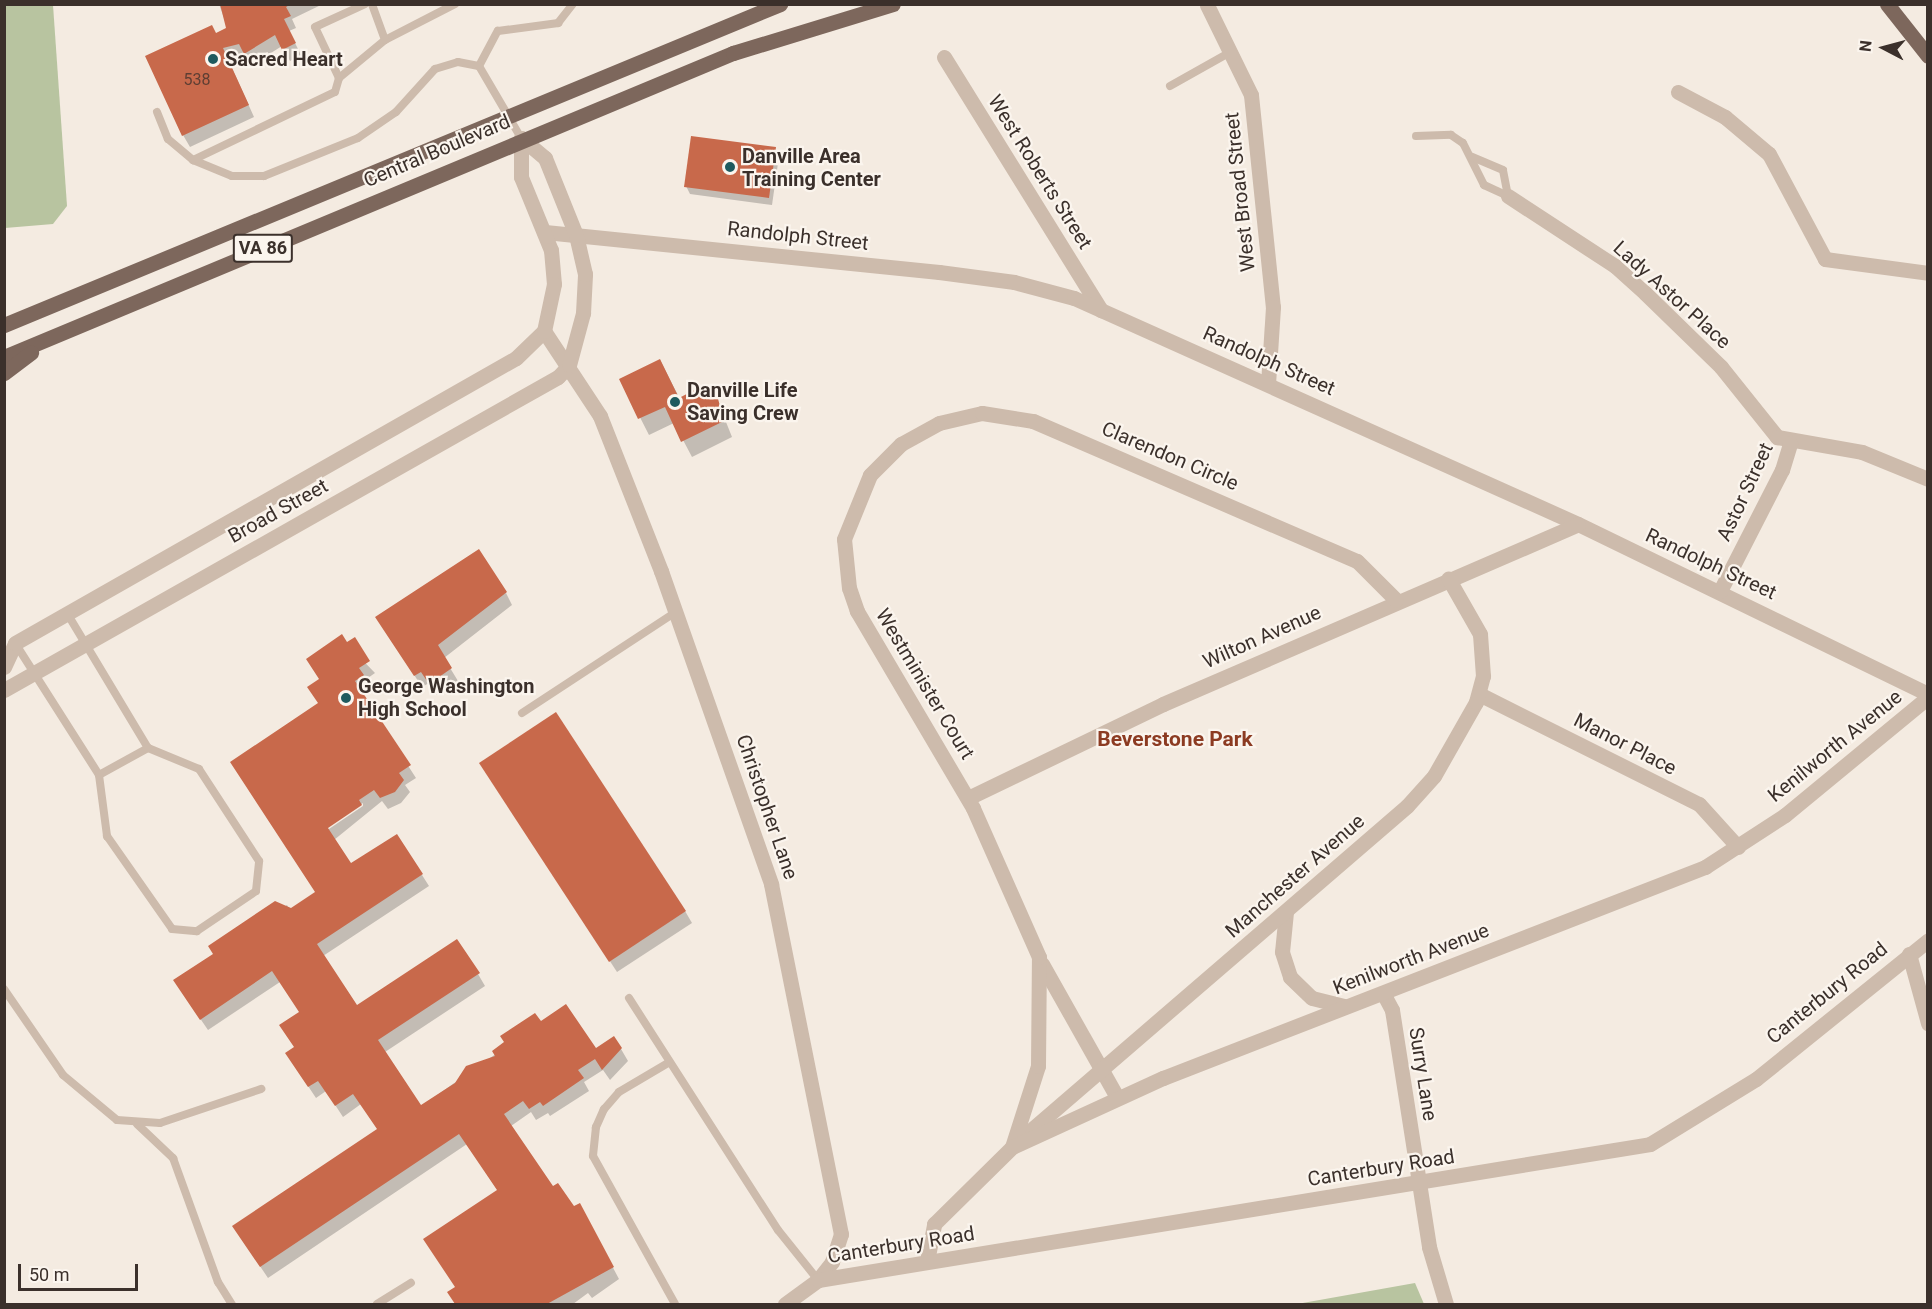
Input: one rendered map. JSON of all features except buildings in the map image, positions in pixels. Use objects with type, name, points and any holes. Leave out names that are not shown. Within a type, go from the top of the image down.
[{"type":"main road","name":"Central Boulevard","points":[[9,321],[507,113],[780,4]]},
{"type":"main road","name":"Central Boulevard","points":[[4,357],[522,138],[780,35],[893,4]]},
{"type":"main road","points":[[1887,4],[1928,56]]},
{"type":"main road","points":[[4,373],[47,339]]},
{"type":"street","name":"West Broad Street","points":[[1207,5],[1233,50],[1251,96],[1264,201],[1274,327],[1268,384]]},
{"type":"street","name":"West Roberts Street","points":[[944,57],[1101,310]]},
{"type":"street","points":[[1678,92],[1725,117],[1769,154],[1825,259],[1928,273]]},
{"type":"street","points":[[522,138],[521,177],[545,232],[554,284],[544,331]]},
{"type":"street","points":[[522,138],[545,158],[576,235],[585,274],[583,313],[569,365]]},
{"type":"street","name":"Lady Astor Place","points":[[1508,196],[1615,266],[1721,367],[1767,429],[1790,443]]},
{"type":"street","name":"Randolph Street","points":[[545,232],[1014,282],[1101,310],[1578,524],[1720,591],[1928,696]]},
{"type":"street","name":"Christopher Lane","points":[[544,331],[569,365],[600,416],[676,612],[751,820],[785,934],[841,1234],[832,1262],[818,1280]]},
{"type":"street","name":"Broad Street","points":[[15,643],[68,615],[516,358],[544,331]]},
{"type":"street","name":"Broad Street","points":[[4,690],[558,377],[569,365]]},
{"type":"street","name":"Clarendon Circle","points":[[909,439],[939,423],[982,413],[1033,420],[1357,561],[1396,600]]},
{"type":"street","name":"Westminister Court","points":[[909,439],[884,458],[856,498],[844,539],[845,563],[857,611],[968,798],[1039,957],[1117,1098]]},
{"type":"street","points":[[1790,443],[1862,452],[1928,478]]},
{"type":"street","name":"Astor Street","points":[[1720,591],[1782,470],[1790,443]]},
{"type":"street","name":"Wilton Avenue","points":[[968,798],[1396,600],[1578,524]]},
{"type":"street","name":"Manchester Avenue","points":[[1012,1147],[1407,806],[1452,749],[1479,694],[1480,634],[1448,578]]},
{"type":"street","points":[[4,667],[15,643]]},
{"type":"street","name":"Manor Place","points":[[1479,694],[1699,804],[1738,847]]},
{"type":"street","name":"Kenilworth Avenue","points":[[927,1261],[938,1219],[1012,1147],[1117,1098],[1706,867],[1738,847],[1928,696]]},
{"type":"street","points":[[1286,912],[1282,951],[1290,977],[1312,998],[1348,1006]]},
{"type":"street","name":"Canterbury Road","points":[[785,1305],[818,1280],[1419,1183],[1668,1137],[1756,1079],[1928,940]]},
{"type":"street","points":[[1909,954],[1928,1023]]},
{"type":"street","name":"Westminister Court","points":[[1012,1147],[1038,1066],[1039,957]]},
{"type":"street","name":"Surry Lane","points":[[1383,993],[1392,1010],[1419,1183],[1446,1305]]},
{"type":"lane","points":[[339,78],[315,27],[365,4]]},
{"type":"lane","points":[[372,4],[385,40]]},
{"type":"lane","points":[[193,160],[335,92],[339,78],[385,40],[455,4]]},
{"type":"lane","points":[[479,66],[498,31],[558,23],[573,4]]},
{"type":"lane","points":[[1170,86],[1233,50]]},
{"type":"lane","points":[[156,112],[168,139],[193,160],[232,176],[264,176],[380,125],[444,64],[479,66]]},
{"type":"lane","points":[[479,66],[522,138]]},
{"type":"lane","points":[[1416,136],[1451,135],[1472,157],[1484,185],[1508,196]]},
{"type":"lane","points":[[1472,157],[1503,170],[1508,196]]},
{"type":"lane","points":[[522,713],[676,612]]},
{"type":"lane","points":[[15,643],[99,775],[107,836],[172,929],[198,931],[256,891],[262,869],[198,769],[148,748],[68,615]]},
{"type":"lane","points":[[99,775],[148,748]]},
{"type":"lane","points":[[4,989],[81,1095],[102,1112],[137,1124],[160,1123],[261,1089]]},
{"type":"lane","points":[[629,998],[668,1064],[818,1280]]},
{"type":"lane","points":[[668,1064],[619,1092],[604,1109],[596,1127],[593,1156],[675,1305]]},
{"type":"lane","points":[[137,1124],[172,1158],[218,1282],[232,1305]]},
{"type":"lane","points":[[377,1305],[411,1283]]},
{"type":"green space","points":[[5,4],[53,5],[67,206],[53,224],[5,228]]},
{"type":"green space","points":[[1415,1283],[1424,1304],[1297,1304]]},
{"type":"place","name":"Sacred Heart","points":[[213,59]]},
{"type":"place","name":"Danville Area Training Center","points":[[730,167]]},
{"type":"place","name":"Danville Life Saving Crew","points":[[675,402]]},
{"type":"place","name":"George Washington High School","points":[[346,698]]},
{"type":"district","name":"Beverstone Park","points":[[1175,739]]}]
